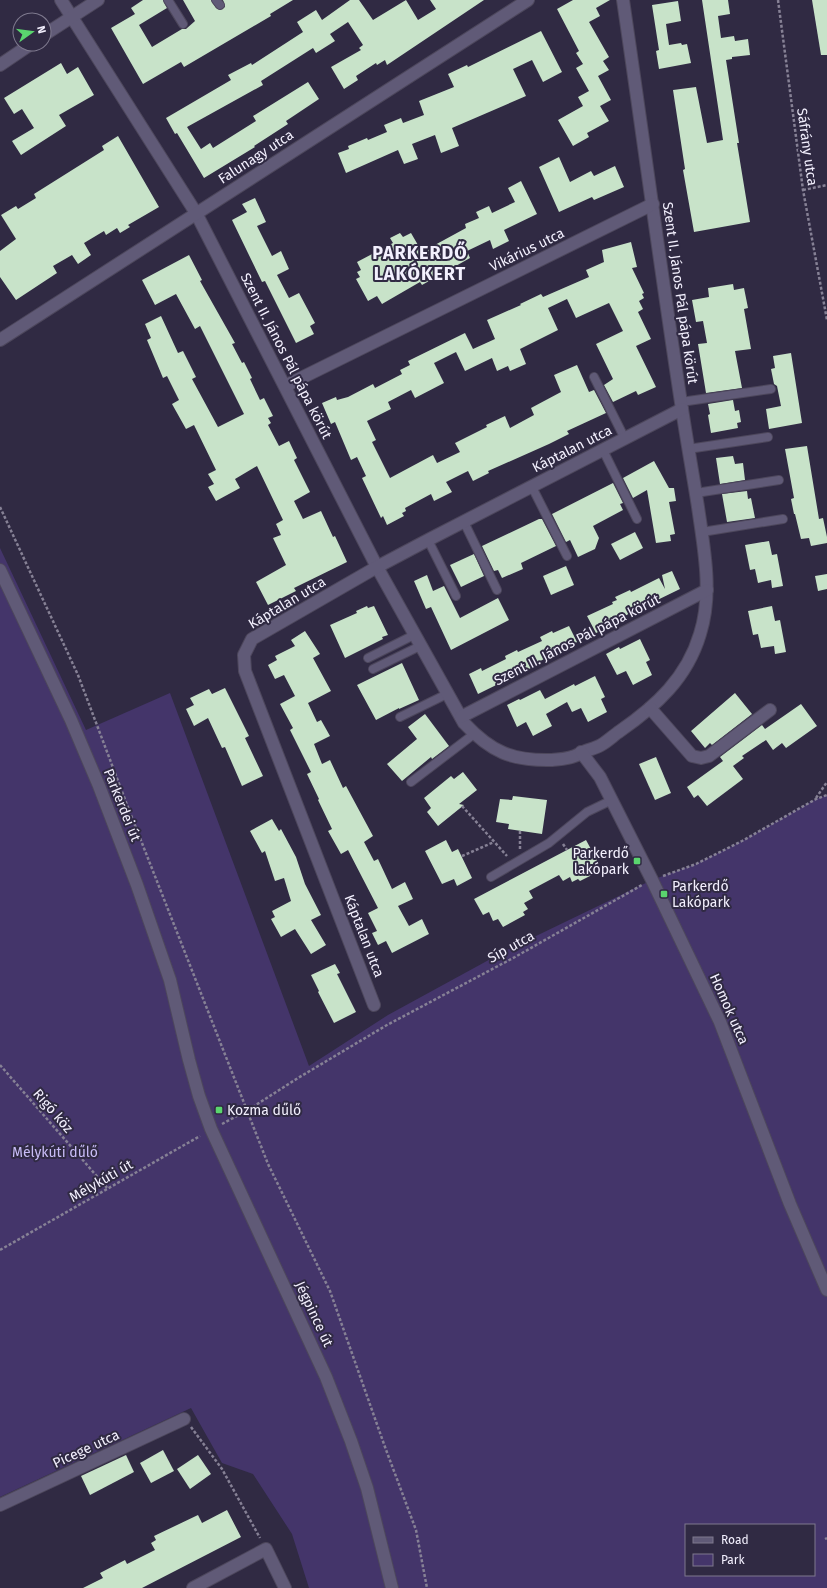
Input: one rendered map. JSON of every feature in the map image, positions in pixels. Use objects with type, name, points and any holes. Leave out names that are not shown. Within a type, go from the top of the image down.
[{"type":"street","name":"Szent II. János Pál pápa körút","points":[[61,0],[196,213],[377,567],[461,717],[478,738],[496,750],[514,757],[532,760],[562,759],[576,756],[581,752],[602,744],[661,700],[679,677],[690,658],[700,635],[706,609],[707,590],[705,552],[688,449],[623,0]]},
{"type":"street","points":[[52,30],[98,0]]},
{"type":"street","name":"Falunagy utca","points":[[0,340],[528,0]]},
{"type":"street","points":[[0,65],[19,52]]},
{"type":"street","name":"Vikárius utca","points":[[284,386],[653,204]]},
{"type":"street","name":"Káptalan utca","points":[[374,1005],[246,671],[244,655],[252,638],[377,567],[624,439],[682,406]]},
{"type":"street","name":"Parkerdei út","points":[[0,570],[71,720],[99,786],[134,878],[170,980],[189,1060]]},
{"type":"street","name":"Szent II. János Pál pápa körút","points":[[461,717],[707,590]]},
{"type":"street","points":[[650,708],[692,756],[701,758],[709,756],[770,710]]},
{"type":"street","name":"Homok utca","points":[[581,752],[600,777],[612,800],[720,1022],[790,1204],[827,1290]]},
{"type":"street","name":"Jégpince út","points":[[189,1060],[199,1096],[211,1129],[326,1376],[352,1441],[367,1488],[392,1588]]},
{"type":"street","name":"Picege utca","points":[[0,1506],[184,1419]]},
{"type":"street","points":[[193,1588],[266,1549],[285,1588]]},
{"type":"lane","points":[[168,0],[183,24]]},
{"type":"lane","points":[[594,377],[624,439]]},
{"type":"lane","points":[[682,406],[771,389]]},
{"type":"lane","points":[[688,449],[768,437]]},
{"type":"lane","points":[[603,450],[637,519]]},
{"type":"lane","points":[[696,493],[779,480]]},
{"type":"lane","points":[[532,487],[567,556]]},
{"type":"lane","points":[[702,532],[783,519]]},
{"type":"lane","points":[[464,522],[497,590]]},
{"type":"lane","points":[[428,540],[456,596]]},
{"type":"lane","points":[[368,658],[414,635]]},
{"type":"lane","points":[[373,669],[420,646]]},
{"type":"lane","points":[[400,716],[447,694]]},
{"type":"lane","points":[[411,782],[474,734]]},
{"type":"lane","points":[[492,876],[549,843],[588,812],[612,800]]},
{"type":"path","name":"Sáfrány utca","points":[[778,0],[803,190],[827,320]]},
{"type":"path","points":[[803,190],[827,185]]},
{"type":"path","points":[[0,507],[78,675],[129,810],[268,1164],[330,1292],[416,1530],[427,1588]]},
{"type":"path","points":[[816,798],[827,782]]},
{"type":"path","name":"Síp utca","points":[[211,1129],[248,1110],[298,1078],[387,1025],[515,957],[652,880],[696,864],[742,841],[816,798],[827,795]]},
{"type":"path","points":[[462,806],[494,842],[517,862]]},
{"type":"path","points":[[517,862],[520,831]]},
{"type":"path","points":[[462,856],[494,842]]},
{"type":"path","name":"Rigó köz","points":[[0,1065],[108,1189]]},
{"type":"path","name":"Mélykúti út","points":[[0,1250],[211,1129]]},
{"type":"path","points":[[184,1419],[222,1469],[266,1549]]},
{"type":"green space","name":"Mélykúti dűlő","points":[[0,548],[86,730],[170,693],[309,1066],[388,1015],[507,950],[652,880],[696,864],[742,841],[816,799],[827,795],[827,1588],[309,1588],[292,1534],[253,1474],[222,1463],[191,1408],[0,1497]]},
{"type":"building","points":[[143,0],[163,0],[167,8],[139,25],[152,47],[182,29],[186,29],[195,21],[183,0],[211,0],[216,8],[220,10],[225,7],[223,0],[293,0],[270,14],[271,16],[184,67],[181,62],[143,84],[111,28],[135,14],[131,8]]},
{"type":"building","points":[[350,0],[359,0],[373,20],[406,0],[418,20],[436,9],[430,0],[484,0],[387,65],[385,60],[377,65],[376,63],[356,76],[358,80],[344,89],[331,67],[361,50],[359,48],[363,45],[348,22],[330,34],[335,41],[316,53],[313,48],[261,81],[263,85],[187,127],[201,149],[210,143],[213,148],[256,121],[253,116],[308,82],[319,99],[286,121],[288,124],[254,146],[255,147],[204,178],[177,133],[175,134],[166,118],[231,80],[228,75],[251,63],[252,65],[303,32],[297,22],[316,10],[322,20]]},
{"type":"building","points":[[573,0],[610,0],[596,8],[600,16],[589,22],[609,57],[603,61],[609,70],[598,76],[611,100],[600,106],[609,121],[587,133],[589,137],[573,146],[558,120],[583,106],[578,97],[589,91],[576,68],[583,64],[576,53],[579,51],[557,9]]},
{"type":"building","points":[[702,0],[728,0],[730,14],[718,16],[721,38],[734,36],[735,41],[748,39],[750,55],[732,57],[732,59],[726,60],[739,143],[737,143],[750,222],[694,232],[683,170],[685,169],[673,90],[696,87],[707,143],[723,140]]},
{"type":"building","points":[[812,0],[827,0],[827,55],[821,55]]},
{"type":"building","points":[[678,1],[681,21],[666,24],[669,45],[681,43],[682,45],[687,44],[691,63],[659,69],[656,51],[659,50],[652,5]]},
{"type":"building","points":[[541,31],[562,72],[543,82],[532,60],[513,69],[526,96],[452,128],[459,146],[441,153],[435,135],[412,144],[418,159],[404,164],[398,150],[346,173],[338,153],[349,149],[348,146],[387,132],[384,125],[401,118],[403,123],[424,115],[419,101],[454,87],[448,74],[467,65],[468,67]]},
{"type":"building","points":[[61,63],[67,74],[78,67],[94,95],[59,115],[66,126],[21,155],[12,141],[34,128],[22,109],[14,114],[4,98]]},
{"type":"building","points":[[118,136],[159,207],[128,225],[130,227],[120,233],[117,228],[106,235],[104,231],[84,243],[91,255],[78,264],[72,255],[53,266],[57,273],[16,300],[0,277],[0,251],[16,239],[1,215],[16,206],[18,209],[36,198],[34,194],[104,150],[102,146]]},
{"type":"building","points":[[559,157],[570,182],[591,171],[594,176],[615,166],[624,187],[594,200],[592,197],[559,212],[539,167]]},
{"type":"building","points":[[521,181],[537,214],[504,230],[509,241],[493,249],[490,240],[467,251],[470,258],[422,285],[420,282],[382,304],[377,296],[368,301],[356,279],[360,277],[357,272],[361,270],[357,262],[393,243],[390,238],[400,233],[403,237],[411,233],[422,252],[466,228],[465,224],[479,218],[476,212],[489,206],[492,213],[515,202],[508,188]]},
{"type":"building","points":[[255,198],[266,222],[257,226],[272,256],[281,251],[289,269],[277,275],[289,298],[299,293],[315,323],[310,326],[314,334],[296,343],[265,281],[262,282],[232,220],[247,212],[242,204]]},
{"type":"building","points":[[631,242],[637,267],[632,268],[644,293],[642,294],[644,298],[639,301],[643,309],[638,312],[651,339],[636,346],[656,387],[638,395],[636,391],[613,402],[604,385],[613,379],[596,344],[623,331],[609,303],[576,318],[567,299],[548,308],[558,330],[520,349],[526,364],[510,371],[508,366],[497,371],[492,358],[465,371],[456,352],[434,363],[444,383],[415,398],[411,390],[388,402],[391,409],[367,421],[376,440],[372,442],[390,478],[433,455],[437,463],[460,452],[455,443],[505,416],[510,428],[534,415],[531,408],[561,392],[554,375],[577,365],[589,392],[594,390],[606,413],[567,431],[569,434],[549,444],[488,471],[489,473],[473,481],[468,471],[446,482],[452,492],[434,501],[431,494],[405,508],[406,511],[402,513],[404,516],[387,525],[383,516],[381,518],[362,478],[366,476],[357,457],[351,460],[335,422],[331,424],[322,403],[336,397],[337,400],[348,397],[373,384],[375,388],[402,374],[400,370],[410,365],[408,361],[465,333],[473,349],[495,339],[487,320],[521,305],[520,304],[541,294],[543,297],[589,277],[586,270],[604,262],[602,250]]},
{"type":"building","points":[[189,255],[202,280],[200,281],[235,343],[232,344],[242,363],[244,362],[252,378],[250,379],[260,400],[264,398],[273,416],[268,418],[271,423],[268,425],[279,446],[289,441],[297,458],[294,460],[310,492],[294,501],[303,519],[321,511],[347,562],[294,588],[296,591],[268,605],[256,582],[286,565],[273,538],[281,535],[276,524],[283,520],[257,466],[235,479],[240,488],[216,501],[208,487],[214,484],[208,474],[216,470],[194,425],[186,429],[172,404],[179,400],[167,376],[163,378],[147,340],[151,338],[145,324],[161,316],[178,353],[183,351],[196,377],[192,379],[218,427],[244,414],[200,326],[195,329],[176,294],[155,305],[142,280]]},
{"type":"building","points":[[733,284],[734,290],[744,288],[748,308],[744,309],[751,349],[735,351],[742,388],[706,393],[698,344],[707,343],[703,321],[696,322],[692,300],[709,297],[708,288]]},
{"type":"building","points":[[791,353],[802,423],[769,429],[766,409],[781,406],[777,386],[774,384],[771,369],[775,368],[773,356]]},
{"type":"building","points":[[733,400],[735,411],[739,410],[741,422],[737,423],[738,428],[711,433],[708,404]]},
{"type":"building","points":[[807,446],[819,519],[823,518],[827,537],[827,543],[811,546],[809,538],[801,539],[794,514],[791,499],[794,498],[785,449]]},
{"type":"building","points":[[733,456],[735,464],[743,463],[745,480],[720,484],[716,458]]},
{"type":"building","points":[[654,461],[669,488],[674,488],[676,501],[669,502],[675,534],[670,535],[671,541],[656,543],[647,490],[633,498],[623,478]]},
{"type":"building","points":[[613,483],[623,503],[620,504],[623,510],[593,526],[599,538],[595,549],[578,557],[570,540],[566,542],[552,514]]},
{"type":"building","points":[[747,491],[748,499],[751,498],[755,518],[727,522],[722,494]]},
{"type":"building","points":[[539,519],[542,519],[556,546],[521,563],[523,569],[502,578],[498,570],[494,571],[482,546]]},
{"type":"building","points":[[635,532],[643,548],[620,560],[611,544]]},
{"type":"building","points":[[769,541],[772,555],[777,554],[783,586],[772,588],[771,580],[758,583],[755,569],[750,570],[745,545]]},
{"type":"building","points":[[474,554],[484,576],[461,587],[450,565]]},
{"type":"building","points":[[566,566],[574,585],[551,595],[543,576]]},
{"type":"building","points":[[672,571],[680,589],[608,624],[609,627],[596,633],[587,616],[613,604],[612,602],[617,600],[615,597],[630,590],[631,592],[659,578],[665,589],[662,575]]},
{"type":"building","points":[[827,574],[827,589],[818,591],[815,576]]},
{"type":"building","points":[[427,575],[433,591],[444,586],[460,618],[498,598],[509,620],[451,650],[431,607],[426,609],[414,581]]},
{"type":"building","points":[[367,606],[368,608],[374,606],[388,635],[345,658],[330,625],[357,613],[356,611]]},
{"type":"building","points":[[772,606],[775,621],[780,620],[786,652],[775,654],[774,646],[761,648],[758,634],[753,635],[748,611]]},
{"type":"building","points":[[569,626],[577,642],[574,645],[538,662],[539,664],[478,694],[469,674],[481,668],[482,671],[506,659],[505,656],[517,650],[518,652],[542,641],[540,637],[552,631],[553,633]]},
{"type":"building","points":[[305,631],[320,654],[313,658],[331,691],[308,703],[317,722],[321,720],[330,736],[314,744],[322,764],[330,760],[343,788],[346,786],[373,836],[364,842],[374,861],[378,859],[392,889],[405,882],[413,899],[398,906],[409,926],[422,919],[429,934],[392,953],[386,941],[378,945],[372,933],[377,931],[368,913],[378,908],[348,850],[341,854],[328,831],[332,829],[307,774],[311,772],[290,730],[293,728],[280,704],[295,696],[284,675],[275,679],[268,665],[277,660],[275,656],[295,646],[291,640]]},
{"type":"building","points":[[640,639],[650,660],[646,662],[652,675],[633,685],[626,671],[617,675],[606,654]]},
{"type":"building","points":[[402,663],[419,700],[376,720],[357,685]]},
{"type":"building","points":[[595,676],[605,697],[601,699],[607,712],[588,722],[581,708],[572,712],[567,702],[546,714],[552,726],[533,736],[526,722],[517,727],[507,705],[540,690],[545,699],[574,684],[575,686]]},
{"type":"building","points":[[225,688],[249,736],[245,738],[263,776],[242,786],[225,747],[222,748],[208,718],[194,726],[186,709],[194,705],[190,698],[209,689],[212,694]]},
{"type":"building","points":[[735,693],[752,714],[712,745],[710,743],[705,748],[691,731]]},
{"type":"building","points":[[801,704],[817,726],[786,748],[782,743],[773,750],[766,740],[742,756],[744,758],[733,766],[743,779],[707,806],[698,795],[694,798],[687,787],[723,761],[720,757],[762,725],[765,729]]},
{"type":"building","points":[[425,714],[449,746],[432,759],[431,757],[402,781],[387,764],[417,739],[408,727]]},
{"type":"building","points":[[656,757],[671,793],[655,800],[639,764]]},
{"type":"building","points":[[463,772],[477,790],[459,804],[464,805],[438,826],[427,812],[431,808],[424,798],[451,776],[454,779]]},
{"type":"building","points":[[513,796],[547,800],[542,834],[508,829],[509,824],[496,822],[500,799],[512,800]]},
{"type":"building","points":[[272,819],[279,831],[281,829],[296,857],[305,884],[321,915],[311,920],[326,945],[311,954],[295,929],[281,937],[271,919],[275,917],[272,911],[291,901],[284,878],[275,881],[265,851],[262,853],[250,831]]},
{"type":"building","points":[[446,840],[452,852],[458,849],[472,878],[457,886],[454,879],[442,884],[425,851]]},
{"type":"building","points":[[586,840],[598,862],[592,865],[596,873],[580,881],[578,879],[572,882],[570,877],[563,881],[559,875],[529,891],[533,898],[524,903],[528,909],[523,912],[525,915],[503,927],[498,919],[493,921],[489,912],[483,915],[474,899]]},
{"type":"building","points":[[335,964],[340,973],[337,974],[356,1012],[334,1023],[311,975]]},
{"type":"building","points":[[163,1450],[174,1471],[151,1483],[140,1463]]},
{"type":"building","points":[[126,1455],[134,1472],[90,1495],[81,1476]]},
{"type":"building","points":[[198,1455],[211,1474],[190,1489],[177,1469]]},
{"type":"building","points":[[227,1510],[241,1537],[142,1588],[83,1588],[103,1578],[100,1573],[125,1560],[127,1564],[155,1550],[151,1543],[156,1540],[154,1536],[198,1515],[202,1523]]},
{"type":"place","name":"Parkerdő lakópark","points":[[637,861]]},
{"type":"place","name":"Parkerdő Lakópark","points":[[664,894]]},
{"type":"place","name":"Kozma dűlő","points":[[219,1110]]},
{"type":"district","name":"PARKERDŐ LAKÓKERT","points":[[420,263]]}]
